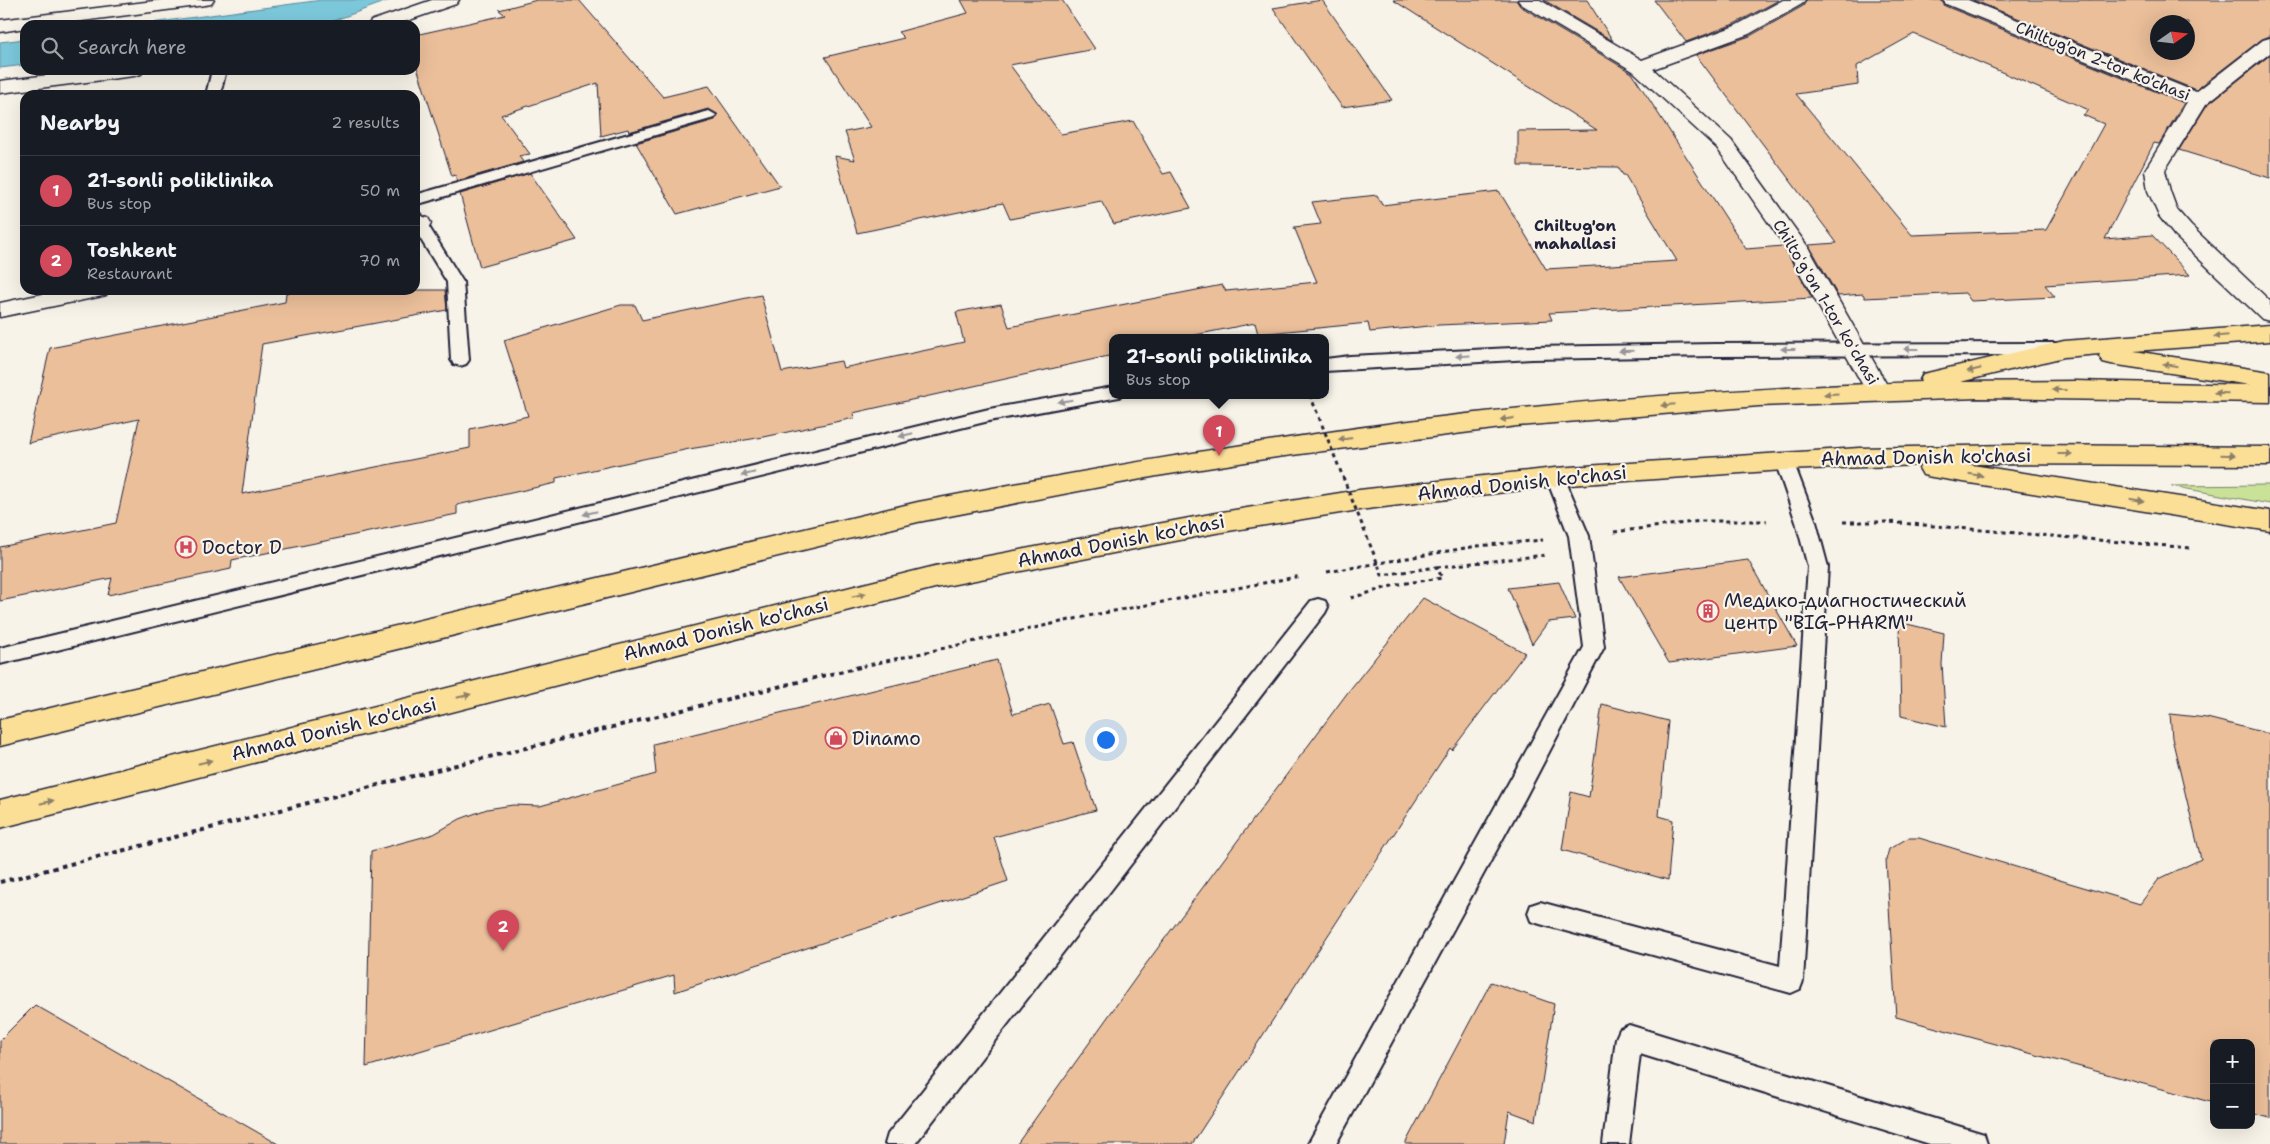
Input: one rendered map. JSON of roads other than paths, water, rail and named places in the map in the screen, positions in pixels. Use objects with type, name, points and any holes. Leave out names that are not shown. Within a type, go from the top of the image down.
[{"type":"main road","points":[[1879,392],[2064,349],[2270,332]]},
{"type":"main road","points":[[2064,349],[2270,380]]},
{"type":"main road","points":[[0,733],[918,512],[1055,484],[1229,455],[1531,416],[1703,402],[1879,392],[2128,390],[2270,394]]},
{"type":"main road","name":"Ahmad Donish ko'chasi","points":[[0,814],[935,576],[1216,523],[1359,500],[1555,477],[1859,457],[2011,454],[2270,456]]},
{"type":"main road","points":[[1859,457],[2270,521]]},
{"type":"street","points":[[47,20],[205,0]]},
{"type":"street","points":[[392,20],[450,0]]},
{"type":"street","name":"Chiltoʻgʻon 1-tor koʻchasi","points":[[1527,0],[1640,67],[1724,144],[1797,247],[1879,392]]},
{"type":"street","points":[[1640,67],[1742,30],[1796,0]]},
{"type":"street","name":"Chiltug'on 2-tor ko'chasi","points":[[1952,0],[2198,100]]},
{"type":"street","points":[[0,26],[20,23]]},
{"type":"street","points":[[2270,44],[2198,100],[2155,170],[2159,191],[2167,211],[2183,231],[2270,314]]},
{"type":"street","points":[[0,87],[95,75]]},
{"type":"street","points":[[0,310],[74,295]]},
{"type":"lane","points":[[214,90],[218,75]]},
{"type":"lane","points":[[420,199],[709,115]]},
{"type":"lane","points":[[420,226],[455,282],[460,360]]},
{"type":"lane","points":[[1329,365],[1532,353],[1854,349],[2064,349]]},
{"type":"lane","points":[[0,656],[989,415],[1109,394]]},
{"type":"lane","points":[[1540,914],[1791,981],[1818,567],[1806,522],[1784,461]]},
{"type":"lane","points":[[1321,1144],[1517,791],[1594,647],[1580,543],[1555,477]]},
{"type":"lane","points":[[898,1144],[1318,608]]},
{"type":"lane","points":[[1616,1144],[1630,1038],[1974,1144]]},
{"type":"water","points":[[322,0],[390,0],[336,20],[173,20]]},
{"type":"water","points":[[20,40],[20,66],[0,68],[0,42]]},
{"type":"place","name":"21-sonli poliklinika","points":[[1219,456]]},
{"type":"place","name":"Doctor D","points":[[186,547]]},
{"type":"place","name":"Медико-диагностический центр \"BIG-PHARM\"","points":[[1708,611]]},
{"type":"place","name":"Dinamo","points":[[836,738]]},
{"type":"place","name":"Toshkent","points":[[503,951]]},
{"type":"district","name":"Chiltug'on mahallasi","points":[[1575,234]]}]
